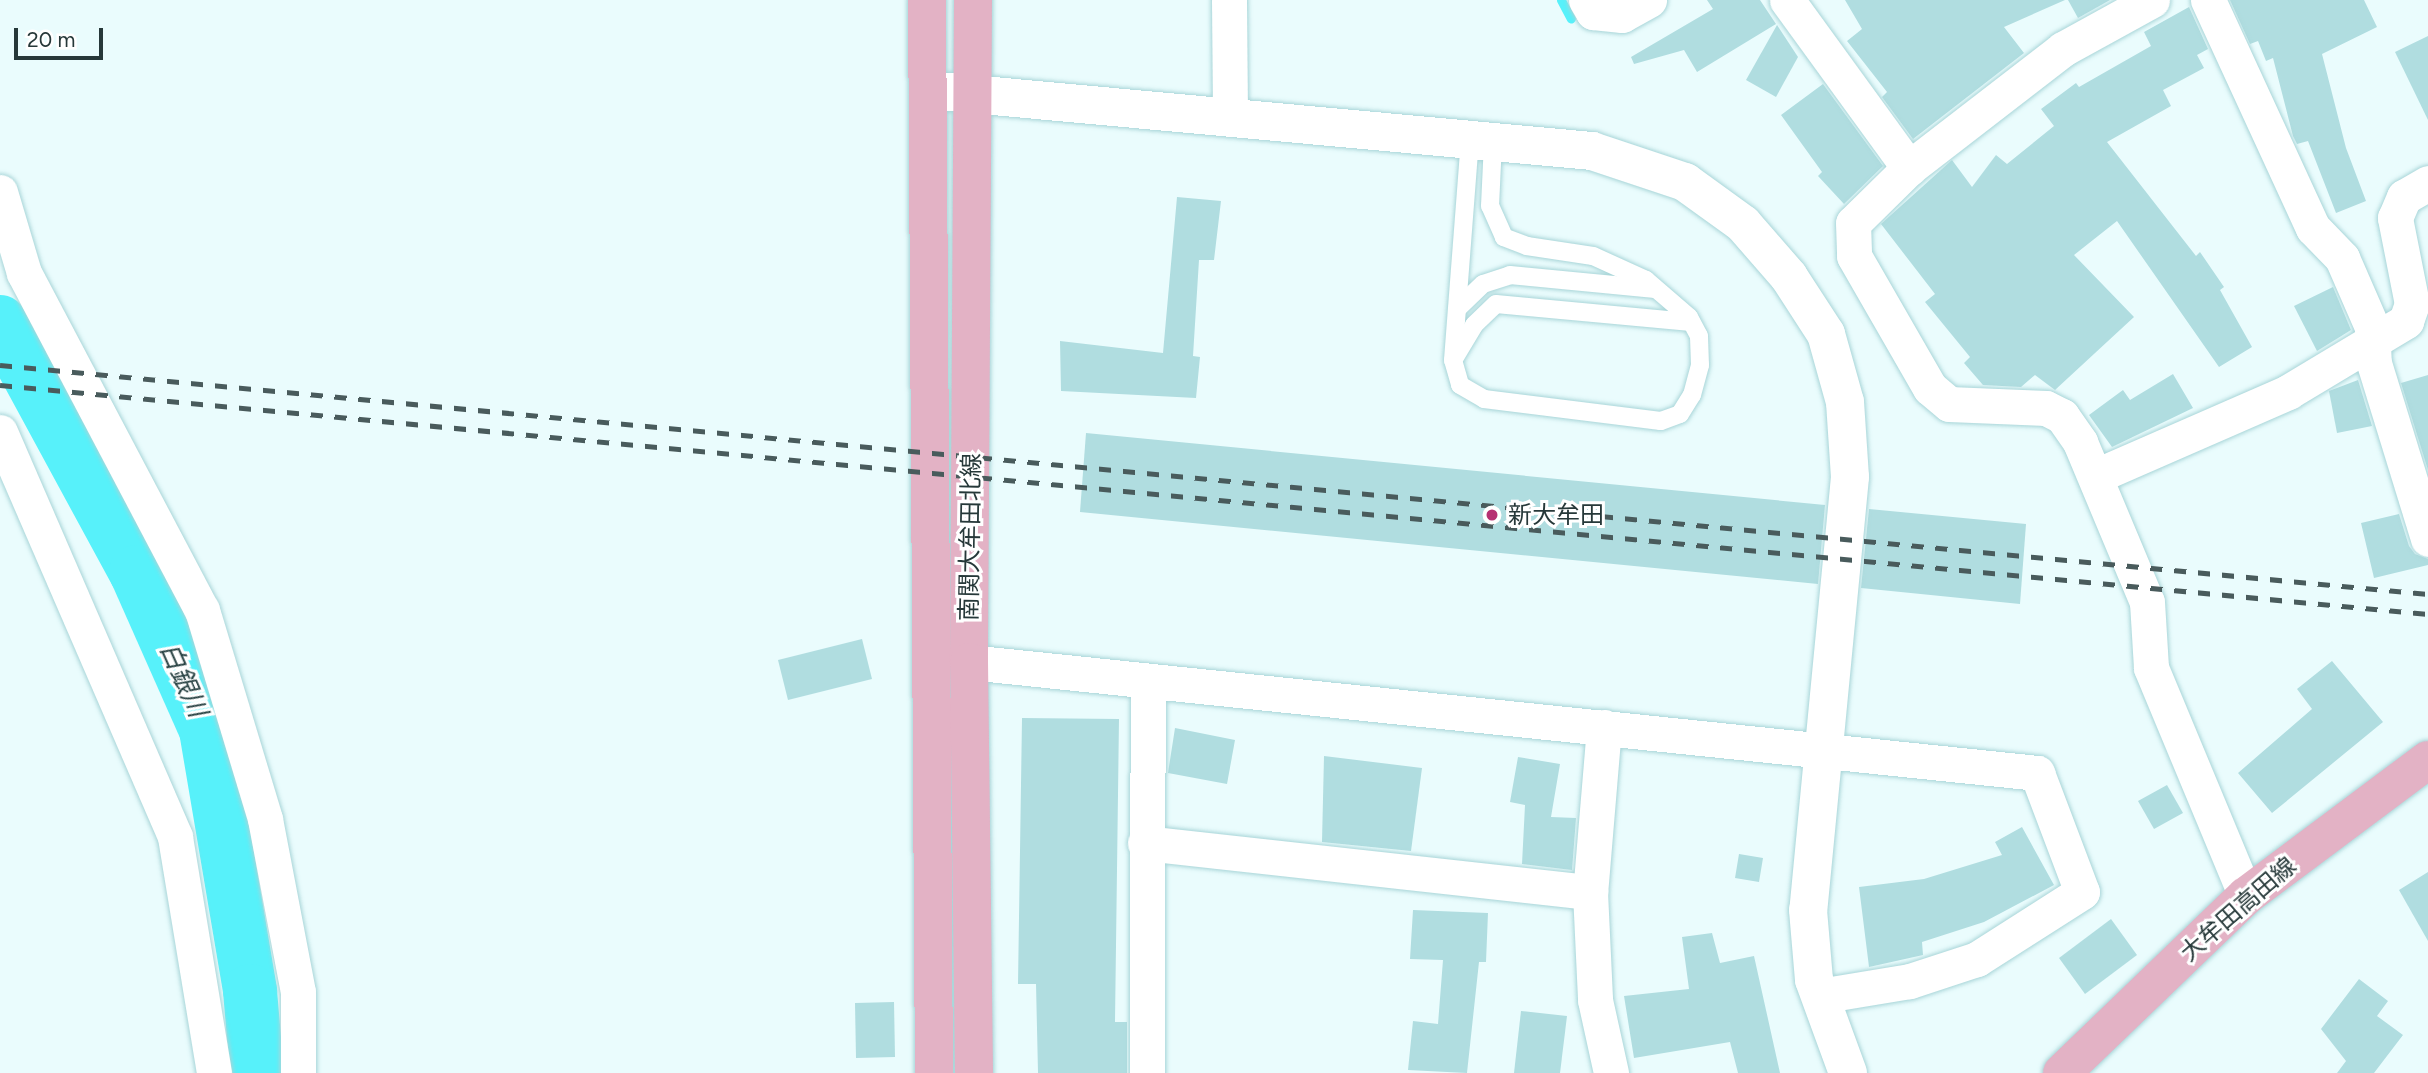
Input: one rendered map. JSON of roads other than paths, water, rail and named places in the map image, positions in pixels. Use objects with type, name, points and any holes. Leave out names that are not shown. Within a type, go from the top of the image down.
[{"type":"main road","name":"南関大牟田北線","points":[[927,0],[934,1073]]},
{"type":"main road","name":"南関大牟田北線","points":[[974,0],[968,663],[974,1073]]},
{"type":"main road","name":"大牟田高田線","points":[[2062,1073],[2246,896],[2428,760]]},
{"type":"street","points":[[1229,0],[1230,117]]},
{"type":"street","points":[[1586,0],[1593,12],[1622,15],[1649,0]]},
{"type":"street","points":[[1787,0],[1909,168]]},
{"type":"street","points":[[2151,0],[2063,49],[1909,168],[1853,223],[1854,256],[1930,388],[1949,404],[1968,408],[2046,408],[2062,416],[2096,476],[2147,602],[2151,668],[2246,896]]},
{"type":"street","points":[[2208,0],[2313,228],[2342,258],[2372,327],[2374,363],[2428,538]]},
{"type":"street","points":[[928,90],[975,92],[1592,151],[1685,182],[1743,224],[1789,277],[1826,334],[1845,402],[1850,477],[1808,910],[1819,996],[1848,1073]]},
{"type":"street","points":[[2096,476],[2288,392],[2406,321],[2412,304],[2395,218],[2404,197],[2428,183]]},
{"type":"street","points":[[0,192],[24,273],[202,610],[265,819],[298,992],[298,1073]]},
{"type":"street","points":[[0,432],[175,837],[214,1073]]},
{"type":"street","points":[[968,663],[2037,773],[2082,892],[1978,959],[1910,981],[1819,996]]},
{"type":"street","points":[[1147,1073],[1145,843],[1149,681]]},
{"type":"street","points":[[1604,727],[1590,892],[1595,1000],[1611,1073]]},
{"type":"street","points":[[1145,843],[1590,892]]},
{"type":"lane","points":[[1482,140],[1490,206],[1504,237],[1527,246],[1593,256],[1656,289],[1691,322],[1699,336],[1700,365],[1692,395],[1680,414],[1661,421],[1484,398],[1460,385],[1453,360],[1457,309],[1482,140]]},
{"type":"lane","points":[[1457,309],[1483,284],[1510,275],[1656,289]]},
{"type":"lane","points":[[1453,360],[1474,325],[1496,304],[1691,322]]},
{"type":"waterway","points":[[1561,0],[1571,19]]},
{"type":"waterway","name":"白銀川","points":[[0,322],[136,572],[206,730],[250,991],[257,1073]]},
{"type":"railway","points":[[0,365],[2428,594]]},
{"type":"railway","points":[[0,385],[2428,614]]},
{"type":"place","name":"新大牟田","points":[[1492,515]]}]
